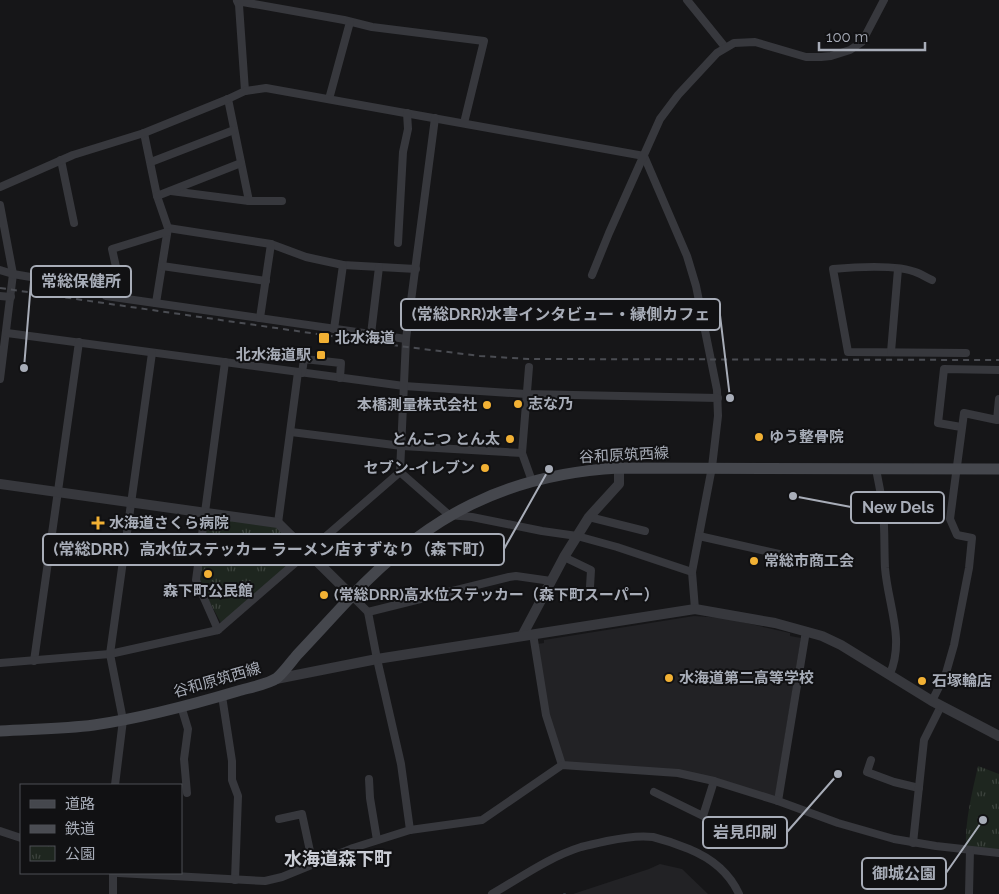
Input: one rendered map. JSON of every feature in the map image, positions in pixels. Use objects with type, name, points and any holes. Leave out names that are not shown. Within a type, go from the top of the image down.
[{"type":"main road","name":"谷和原筑西線","points":[[0,730],[92,725],[123,720],[222,696],[276,679],[352,596],[396,554],[449,515],[498,493],[532,481],[576,472],[619,468],[999,469]]},
{"type":"street","points":[[687,0],[725,47]]},
{"type":"street","points":[[592,275],[660,119],[668,106],[711,59],[725,47],[742,41],[755,42],[806,57],[820,58],[850,50],[862,42],[884,0]]},
{"type":"street","points":[[245,91],[239,5],[237,1],[372,27],[484,41],[464,123]]},
{"type":"street","points":[[329,99],[350,22]]},
{"type":"street","points":[[0,187],[61,160],[144,133],[245,91],[266,88],[644,156]]},
{"type":"street","points":[[228,99],[249,201]]},
{"type":"street","points":[[398,242],[403,152],[408,129],[407,113]]},
{"type":"street","points":[[0,663],[110,654],[218,630],[400,472],[406,339],[435,118]]},
{"type":"street","points":[[151,162],[234,130]]},
{"type":"street","points":[[144,133],[157,196],[167,230],[156,303]]},
{"type":"street","points":[[644,156],[687,256],[696,286],[718,390],[718,416],[712,467],[692,572],[695,609]]},
{"type":"street","points":[[61,160],[74,223]]},
{"type":"street","points":[[157,196],[241,163]]},
{"type":"street","points":[[171,191],[249,201],[282,201]]},
{"type":"street","points":[[0,205],[13,274],[0,379]]},
{"type":"street","points":[[123,298],[112,249],[167,230],[271,244],[306,257],[343,265],[416,269]]},
{"type":"street","points":[[260,318],[271,244]]},
{"type":"street","points":[[334,329],[343,265]]},
{"type":"street","points":[[162,266],[266,281]]},
{"type":"street","points":[[371,334],[379,267]]},
{"type":"street","points":[[932,280],[917,272],[898,269],[864,267],[833,269],[848,352],[966,353]]},
{"type":"street","points":[[891,352],[898,269]]},
{"type":"street","points":[[0,270],[13,274],[66,282]]},
{"type":"street","points":[[0,296],[11,298]]},
{"type":"street","points":[[106,296],[406,339]]},
{"type":"street","points":[[7,333],[404,386],[526,394],[718,398]]},
{"type":"street","points":[[34,660],[79,342]]},
{"type":"street","points":[[115,784],[123,720],[110,654],[152,352]]},
{"type":"street","points":[[278,523],[300,372],[304,359],[341,363],[340,378]]},
{"type":"street","points":[[218,630],[196,580],[225,362]]},
{"type":"street","points":[[529,367],[522,453],[532,481]]},
{"type":"street","points":[[961,427],[938,423],[944,369],[999,370]]},
{"type":"street","points":[[912,842],[924,740],[937,704],[954,645],[969,568],[972,538],[957,535],[950,519],[961,427],[964,413],[997,420],[999,399]]},
{"type":"street","points":[[291,432],[402,446],[522,453]]},
{"type":"street","points":[[522,636],[564,557],[589,517],[619,484],[619,468]]},
{"type":"street","points":[[876,468],[883,508],[884,553],[888,592],[896,631],[897,652],[890,674]]},
{"type":"street","points":[[400,472],[449,515],[472,517],[577,536],[692,572]]},
{"type":"street","points":[[0,484],[278,523],[368,612],[376,659],[401,764],[410,830]]},
{"type":"street","points":[[589,517],[645,531]]},
{"type":"street","points":[[699,536],[779,554]]},
{"type":"street","points":[[564,557],[591,570],[590,587]]},
{"type":"street","points":[[368,612],[510,577],[516,576],[551,581]]},
{"type":"street","points":[[276,679],[376,659],[695,609],[738,615],[806,631],[841,645],[937,704],[999,736]]},
{"type":"street","points":[[778,802],[806,631]]},
{"type":"street","points":[[533,634],[546,715],[562,765]]},
{"type":"street","points":[[222,696],[232,761],[232,780],[238,796],[235,880]]},
{"type":"street","points":[[181,706],[188,729],[184,759],[187,793]]},
{"type":"street","points":[[871,760],[867,772],[894,782],[919,788]]},
{"type":"street","points":[[135,874],[266,881],[353,848],[410,830],[482,820],[562,765],[662,772],[714,782],[894,840],[999,853]]},
{"type":"street","points":[[369,779],[377,840]]},
{"type":"street","points":[[654,792],[703,816],[714,782]]},
{"type":"street","points":[[279,819],[302,814],[313,864]]},
{"type":"street","points":[[0,831],[20,838]]},
{"type":"street","points":[[492,894],[558,856],[580,847],[619,838],[640,837],[651,837],[673,842],[712,861],[733,881],[739,894]]},
{"type":"street","points":[[969,894],[970,850]]},
{"type":"street","points":[[113,874],[113,894]]},
{"type":"shaded area","name":"水海道第二高等学校","points":[[694,616],[724,618],[790,633],[790,636],[801,638],[775,798],[722,781],[564,762],[548,712],[537,644],[544,643],[544,640]]},
{"type":"shaded area","points":[[660,864],[682,869],[708,894],[573,894],[649,869]]},
{"type":"green space","points":[[208,517],[276,526],[302,553],[221,623],[199,582]]},
{"type":"green space","points":[[978,766],[999,774],[999,850],[966,847],[971,796]]},
{"type":"railway","points":[[0,288],[480,356],[529,359],[999,360]]},
{"type":"place","name":"北水海道","points":[[324,338]]},
{"type":"place","name":"北水海道駅","points":[[321,355]]},
{"type":"place","name":"常総保健所","points":[[24,368]]},
{"type":"place","name":"(常総DRR)水害インタビュー・縁側カフェ","points":[[730,398]]},
{"type":"place","name":"志な乃","points":[[518,404]]},
{"type":"place","name":"本橋測量株式会社","points":[[487,405]]},
{"type":"place","name":"ゆう整骨院","points":[[759,437]]},
{"type":"place","name":"とんこつ とん太","points":[[510,439]]},
{"type":"place","name":"セブン-イレブン","points":[[485,468]]},
{"type":"place","name":"(常総DRR）高水位ステッカー ラーメン店すずなり（森下町）","points":[[549,469]]},
{"type":"place","name":"New Dels","points":[[793,496]]},
{"type":"place","name":"水海道さくら病院","points":[[98,523]]},
{"type":"place","name":"常総市商工会","points":[[754,561]]},
{"type":"place","name":"森下町公民館","points":[[208,574]]},
{"type":"place","name":"(常総DRR)高水位ステッカー（森下町スーパー）","points":[[324,595]]},
{"type":"place","name":"水海道第二高等学校","points":[[669,678]]},
{"type":"place","name":"石塚輪店","points":[[922,681]]},
{"type":"place","name":"岩見印刷","points":[[838,774]]},
{"type":"place","name":"御城公園","points":[[983,820]]},
{"type":"district","name":"水海道森下町","points":[[338,859]]}]
